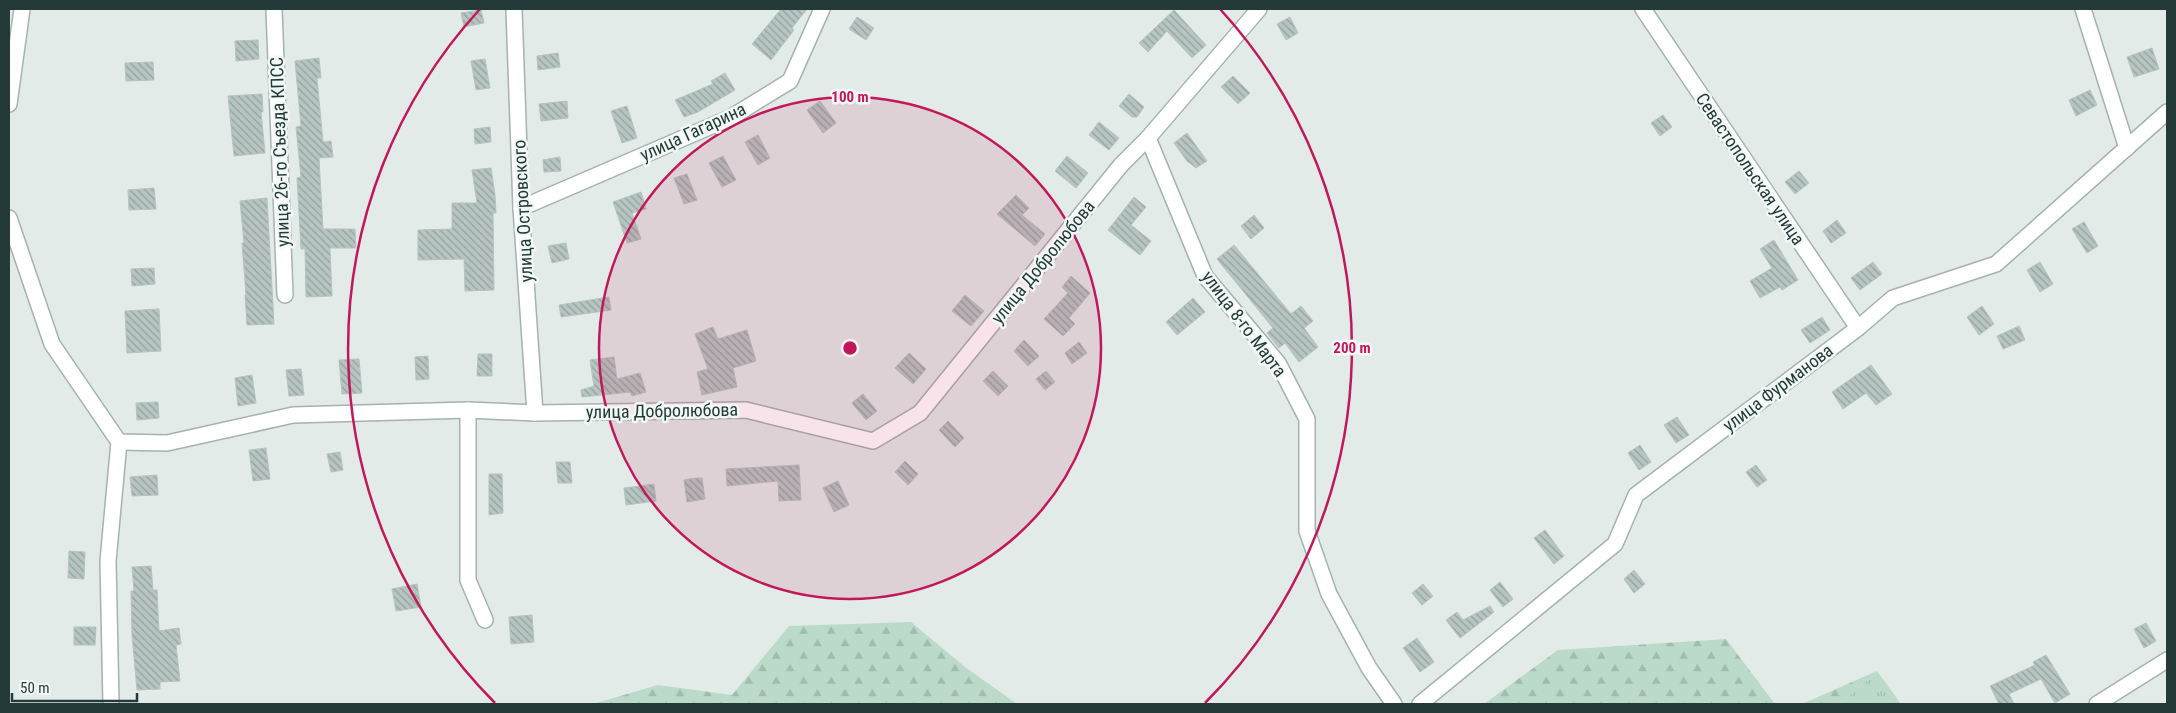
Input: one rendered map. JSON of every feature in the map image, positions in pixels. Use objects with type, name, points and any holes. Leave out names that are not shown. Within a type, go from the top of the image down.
[{"type":"street","points":[[9,104],[22,9]]},
{"type":"street","name":"улица 26-го Съезда КПСС","points":[[274,9],[285,296]]},
{"type":"street","name":"улица Островского","points":[[514,9],[522,208],[535,413]]},
{"type":"street","name":"улица Гагарина","points":[[522,208],[730,118],[790,81],[822,9]]},
{"type":"street","name":"улица Добролюбова","points":[[119,442],[167,443],[293,415],[468,410],[535,413],[746,410],[873,441],[920,413],[1121,165],[1148,138],[1259,9]]},
{"type":"street","name":"Севастопольская улица","points":[[1643,9],[1858,328]]},
{"type":"street","points":[[2084,9],[2127,148]]},
{"type":"street","name":"улица Фурманова","points":[[1420,704],[1615,544],[1636,494],[1858,328],[1893,298],[1996,264],[2167,112]]},
{"type":"street","name":"улица 8-го Марта","points":[[1148,138],[1205,276],[1278,363],[1307,419],[1307,531],[1329,594],[1369,668],[1394,704]]},
{"type":"street","points":[[9,218],[52,344],[119,442],[108,561],[111,704]]},
{"type":"street","points":[[468,410],[468,580],[485,620]]},
{"type":"street","points":[[2097,704],[2167,660]]},
{"type":"green space","points":[[911,622],[965,667],[1017,704],[593,704],[658,685],[732,695],[789,626]]},
{"type":"green space","points":[[1726,639],[1775,704],[1484,704],[1558,650]]},
{"type":"green space","points":[[1877,671],[1901,704],[1840,704]]},
{"type":"green space","points":[[1877,671],[1840,704],[1802,704]]},
{"type":"building","points":[[781,9],[807,9],[771,60],[752,44]]},
{"type":"building","points":[[481,10],[484,23],[464,27],[461,13]]},
{"type":"building","points":[[1174,10],[1206,45],[1192,58],[1167,31],[1148,52],[1139,43]]},
{"type":"building","points":[[857,17],[874,28],[866,40],[849,29]]},
{"type":"building","points":[[1290,17],[1298,33],[1286,40],[1277,24]]},
{"type":"building","points":[[258,40],[259,59],[236,61],[235,41]]},
{"type":"building","points":[[2152,48],[2159,69],[2134,77],[2127,57]]},
{"type":"building","points":[[558,53],[560,67],[538,70],[537,56]]},
{"type":"building","points":[[319,58],[321,78],[317,78],[323,142],[331,141],[333,157],[319,158],[323,229],[355,229],[356,248],[330,248],[332,296],[306,297],[305,249],[301,249],[297,178],[301,177],[296,127],[301,126],[295,61]]},
{"type":"building","points":[[485,59],[490,88],[476,90],[471,61]]},
{"type":"building","points":[[153,62],[154,80],[126,81],[125,63]]},
{"type":"building","points":[[725,73],[735,90],[698,112],[684,117],[675,100],[713,84],[711,81]]},
{"type":"building","points":[[1233,76],[1250,93],[1238,104],[1221,87]]},
{"type":"building","points":[[2090,90],[2097,105],[2076,116],[2069,100]]},
{"type":"building","points":[[262,94],[263,112],[261,112],[265,153],[234,156],[228,96]]},
{"type":"building","points":[[1129,94],[1144,107],[1137,117],[1132,117],[1119,106]]},
{"type":"building","points":[[567,101],[568,118],[541,121],[539,104]]},
{"type":"building","points":[[820,101],[836,123],[823,133],[807,110]]},
{"type":"building","points":[[627,106],[637,138],[622,143],[611,111]]},
{"type":"building","points":[[1663,115],[1672,127],[1660,136],[1651,123]]},
{"type":"building","points":[[1099,122],[1119,138],[1109,150],[1089,135]]},
{"type":"building","points":[[490,127],[491,142],[475,144],[474,129]]},
{"type":"building","points":[[1187,133],[1207,161],[1196,168],[1187,161],[1174,143]]},
{"type":"building","points":[[758,135],[770,158],[758,165],[745,142]]},
{"type":"building","points":[[723,156],[736,180],[722,187],[709,163]]},
{"type":"building","points":[[1067,156],[1088,173],[1076,188],[1055,171]]},
{"type":"building","points":[[560,157],[561,171],[544,172],[543,160]]},
{"type":"building","points":[[491,168],[496,213],[493,213],[494,290],[465,291],[464,259],[418,260],[418,230],[452,229],[452,203],[477,203],[472,170]]},
{"type":"building","points":[[1799,171],[1809,183],[1795,194],[1785,182]]},
{"type":"building","points":[[687,174],[697,200],[684,204],[674,178]]},
{"type":"building","points":[[154,188],[156,209],[129,210],[128,190]]},
{"type":"building","points":[[641,192],[646,209],[632,213],[641,239],[627,243],[613,202]]},
{"type":"building","points":[[1016,195],[1029,208],[1022,215],[1045,234],[1035,246],[997,214]]},
{"type":"building","points":[[1134,197],[1146,207],[1131,225],[1151,241],[1140,255],[1108,230]]},
{"type":"building","points":[[267,198],[274,324],[247,325],[242,243],[244,243],[240,201]]},
{"type":"building","points":[[1254,215],[1264,228],[1251,239],[1241,226]]},
{"type":"building","points":[[1837,220],[1846,233],[1831,243],[1823,231]]},
{"type":"building","points":[[2084,222],[2098,246],[2087,253],[2072,229]]},
{"type":"building","points":[[1774,240],[1798,280],[1782,290],[1780,287],[1760,298],[1750,281],[1772,268],[1760,249]]},
{"type":"building","points":[[566,243],[569,259],[552,263],[548,246]]},
{"type":"building","points":[[1234,245],[1291,314],[1301,306],[1313,321],[1304,328],[1318,347],[1299,362],[1285,343],[1279,348],[1267,333],[1273,328],[1217,259]]},
{"type":"building","points":[[1873,262],[1882,274],[1860,290],[1851,278]]},
{"type":"building","points":[[2040,262],[2053,284],[2040,292],[2027,270]]},
{"type":"building","points":[[154,268],[155,284],[132,286],[131,269]]},
{"type":"building","points":[[1071,276],[1090,293],[1069,318],[1075,324],[1063,336],[1044,319],[1068,293],[1062,287]]},
{"type":"building","points":[[965,295],[984,311],[971,326],[952,311]]},
{"type":"building","points":[[609,297],[611,310],[561,317],[559,305]]},
{"type":"building","points":[[1193,298],[1205,312],[1177,335],[1166,322]]},
{"type":"building","points":[[1982,306],[1994,324],[1979,335],[1967,317]]},
{"type":"building","points":[[159,309],[161,351],[127,353],[125,311]]},
{"type":"building","points":[[1822,317],[1830,330],[1810,343],[1801,330]]},
{"type":"building","points":[[2019,326],[2025,340],[2003,349],[1997,336]]},
{"type":"building","points":[[713,327],[718,339],[747,330],[756,361],[733,368],[737,387],[702,395],[697,372],[708,369],[695,334]]},
{"type":"building","points":[[1024,340],[1039,356],[1028,366],[1014,351]]},
{"type":"building","points":[[1079,342],[1087,353],[1072,364],[1065,353]]},
{"type":"building","points":[[909,353],[926,369],[913,384],[895,368]]},
{"type":"building","points":[[478,354],[492,354],[492,376],[477,376]]},
{"type":"building","points":[[428,356],[429,379],[416,380],[415,357]]},
{"type":"building","points":[[614,357],[617,379],[640,373],[646,392],[632,396],[630,392],[582,397],[581,390],[594,386],[590,360]]},
{"type":"building","points":[[359,359],[362,393],[342,394],[339,360]]},
{"type":"building","points":[[1871,365],[1892,394],[1876,405],[1866,393],[1843,409],[1832,392]]},
{"type":"building","points":[[301,369],[304,395],[289,396],[286,370]]},
{"type":"building","points":[[993,371],[1008,386],[998,396],[983,381]]},
{"type":"building","points":[[1046,371],[1055,382],[1045,390],[1036,379]]},
{"type":"building","points":[[252,375],[256,403],[238,406],[235,378]]},
{"type":"building","points":[[863,394],[877,411],[866,420],[852,403]]},
{"type":"building","points":[[158,402],[159,418],[137,420],[136,403]]},
{"type":"building","points":[[1677,417],[1689,435],[1676,443],[1664,425]]},
{"type":"building","points":[[948,421],[964,438],[955,447],[939,430]]},
{"type":"building","points":[[1640,445],[1651,462],[1639,470],[1628,453]]},
{"type":"building","points":[[266,448],[270,479],[253,481],[249,450]]},
{"type":"building","points":[[340,452],[343,470],[331,472],[327,454]]},
{"type":"building","points":[[905,461],[918,474],[908,485],[895,472]]},
{"type":"building","points":[[556,462],[570,462],[572,483],[558,483]]},
{"type":"building","points":[[799,465],[801,500],[779,501],[778,481],[727,486],[726,469]]},
{"type":"building","points":[[1756,465],[1767,480],[1757,487],[1746,472]]},
{"type":"building","points":[[489,474],[502,474],[503,513],[489,515]]},
{"type":"building","points":[[157,475],[158,495],[132,496],[130,477]]},
{"type":"building","points":[[702,478],[705,499],[687,502],[684,480]]},
{"type":"building","points":[[838,481],[849,505],[834,512],[823,488]]},
{"type":"building","points":[[654,484],[656,501],[626,505],[624,488]]},
{"type":"building","points":[[1545,530],[1564,556],[1554,564],[1534,538]]},
{"type":"building","points":[[69,551],[85,552],[84,579],[68,578]]},
{"type":"building","points":[[151,566],[153,590],[157,590],[159,631],[179,628],[181,644],[176,645],[180,681],[160,682],[160,689],[137,690],[132,635],[131,591],[134,591],[132,567]]},
{"type":"building","points":[[1634,570],[1645,584],[1634,593],[1624,579]]},
{"type":"building","points":[[1500,582],[1513,599],[1503,607],[1490,590]]},
{"type":"building","points":[[417,584],[421,607],[396,611],[392,589]]},
{"type":"building","points":[[1423,584],[1433,596],[1422,605],[1412,593]]},
{"type":"building","points":[[1490,606],[1494,612],[1460,638],[1446,620],[1457,612],[1463,620]]},
{"type":"building","points":[[532,615],[534,642],[511,644],[509,617]]},
{"type":"building","points":[[2146,623],[2156,641],[2144,648],[2134,629]]},
{"type":"building","points":[[74,627],[96,627],[95,645],[74,645]]},
{"type":"building","points":[[1417,638],[1434,662],[1420,672],[1403,648]]},
{"type":"building","points":[[2046,655],[2070,694],[2055,703],[2041,679],[2009,694],[2014,704],[1999,704],[1990,686],[2035,665],[2033,662]]}]
